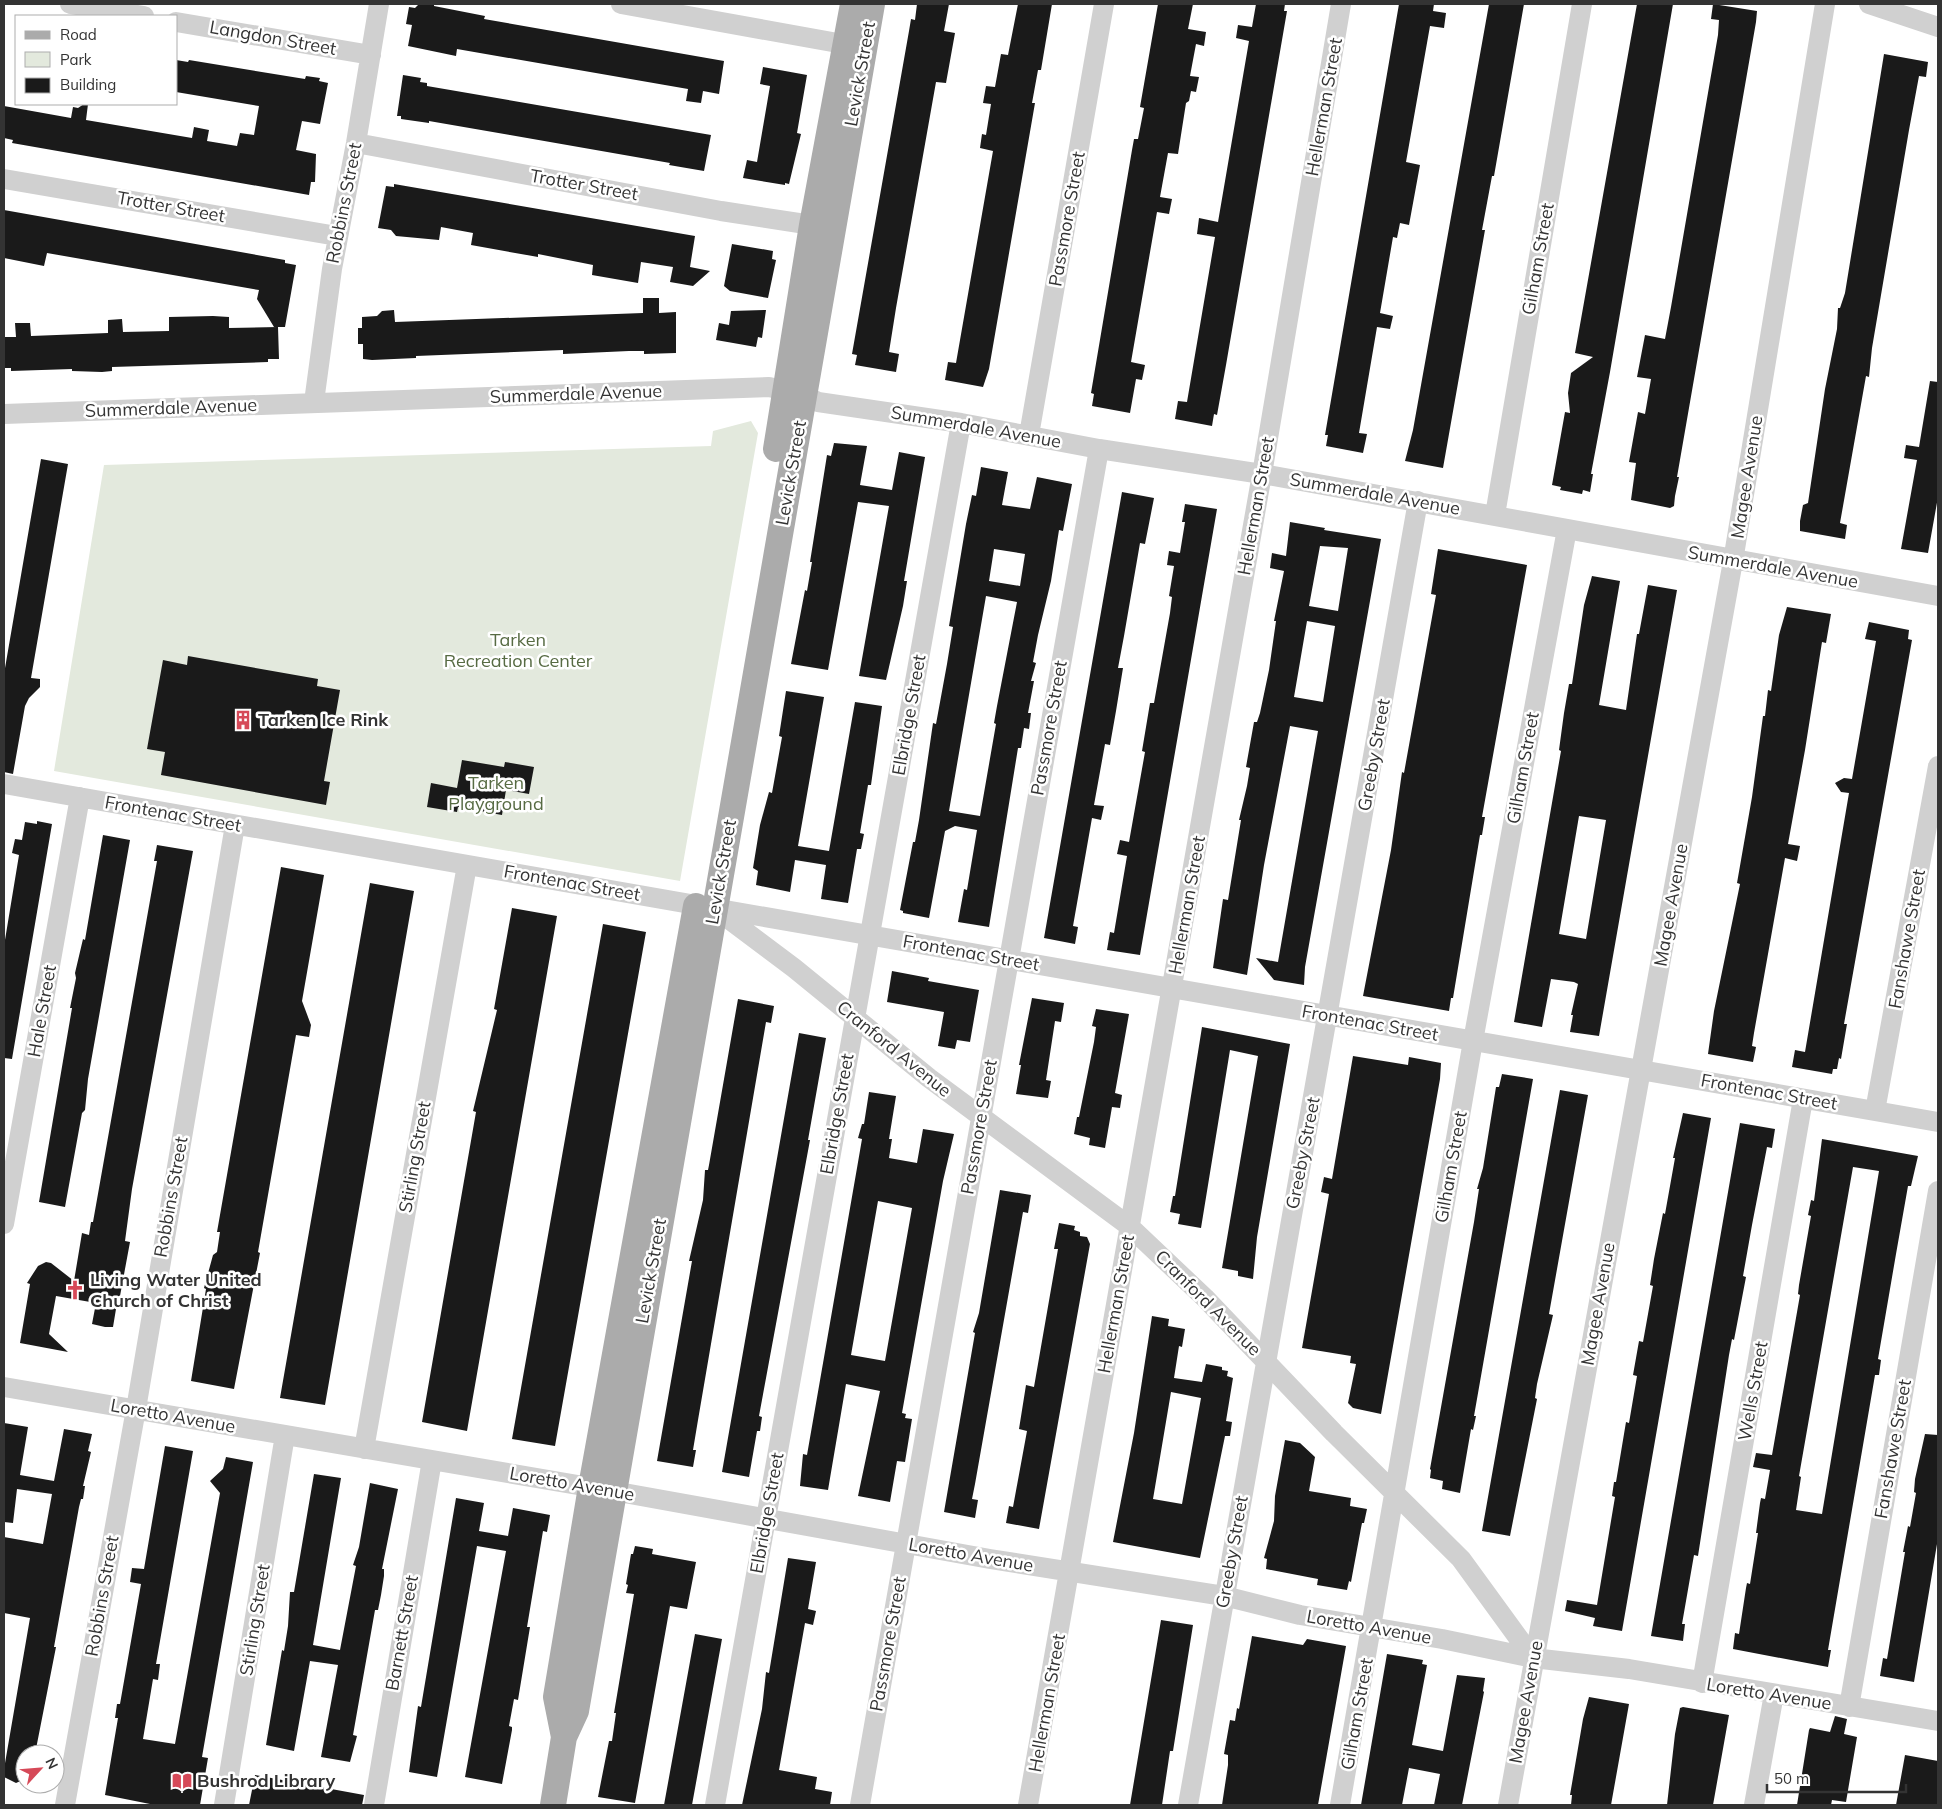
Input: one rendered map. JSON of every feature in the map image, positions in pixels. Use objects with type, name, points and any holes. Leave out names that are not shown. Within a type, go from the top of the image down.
[{"type":"main road","name":"Levick Street","points":[[553,1805],[564,1737],[576,1711],[602,1489],[706,907],[855,46],[852,4]]},
{"type":"main road","name":"Levick Street","points":[[795,393],[812,225],[855,46],[872,4]]},
{"type":"street","points":[[70,4],[138,15]]},
{"type":"street","name":"Robbins Street","points":[[314,402],[325,311],[337,236],[356,143],[379,4]]},
{"type":"street","points":[[620,4],[855,46]]},
{"type":"street","name":"Passmore Street","points":[[1029,435],[1104,4]]},
{"type":"street","name":"Hellerman Street","points":[[1028,1805],[1262,474],[1341,4]]},
{"type":"street","name":"Gilham Street","points":[[1495,515],[1582,4]]},
{"type":"street","name":"Magee Avenue","points":[[1508,1805],[1533,1658],[1733,561],[1825,4]]},
{"type":"street","points":[[1869,4],[1938,27]]},
{"type":"street","name":"Langdon Street","points":[[178,22],[371,55]]},
{"type":"street","name":"Trotter Street","points":[[356,143],[721,211],[812,225]]},
{"type":"street","name":"Trotter Street","points":[[4,179],[337,236]]},
{"type":"street","name":"Summerdale Avenue","points":[[4,415],[769,386],[818,402],[961,423],[1099,449],[1262,474],[1495,515],[1733,561],[1938,596]]},
{"type":"street","name":"Elbridge Street","points":[[715,1805],[961,423]]},
{"type":"street","name":"Passmore Street","points":[[860,1805],[1099,449]]},
{"type":"street","name":"Greeby Street","points":[[1188,1805],[1265,1360],[1329,1016],[1418,502]]},
{"type":"street","name":"Gilham Street","points":[[1340,1805],[1473,1041],[1567,529]]},
{"type":"street","name":"Fanshawe Street","points":[[1875,1111],[1938,766]]},
{"type":"street","name":"Frontenac Street","points":[[4,784],[1938,1122]]},
{"type":"street","name":"Hale Street","points":[[4,1224],[80,797]]},
{"type":"street","name":"Robbins Street","points":[[65,1805],[136,1409],[234,825]]},
{"type":"street","name":"Stirling Street","points":[[364,1449],[466,865]]},
{"type":"street","name":"Cranford Avenue","points":[[706,907],[794,968],[980,1118],[1129,1226],[1205,1298],[1394,1493],[1461,1559],[1533,1658]]},
{"type":"street","name":"Wells Street","points":[[1702,1683],[1803,1099]]},
{"type":"street","name":"Fanshawe Street","points":[[1848,1707],[1938,1191]]},
{"type":"street","name":"Loretto Avenue","points":[[4,1387],[602,1489],[906,1544],[1224,1596],[1300,1615],[1372,1629],[1442,1639],[1533,1658],[1629,1669],[1702,1683],[1938,1721]]},
{"type":"street","name":"Stirling Street","points":[[224,1805],[285,1435]]},
{"type":"street","name":"Barnett Street","points":[[374,1805],[432,1460]]},
{"type":"street","points":[[1754,1805],[1774,1694]]},
{"type":"green space","name":"Tarken Recreation Center","points":[[751,421],[758,433],[680,881],[54,771],[104,465],[711,446],[713,431]]},
{"type":"building","points":[[419,4],[434,4],[434,6],[485,16],[484,19],[724,61],[719,94],[703,91],[701,103],[686,101],[688,89],[457,49],[456,56],[408,46],[412,25],[406,24],[409,7],[415,8]]},
{"type":"building","points":[[917,4],[949,4],[944,31],[955,33],[946,83],[936,82],[896,308],[889,352],[899,354],[896,372],[855,365],[857,355],[852,354],[911,19],[915,20]]},
{"type":"building","points":[[1018,4],[1052,4],[1041,70],[1038,70],[1032,103],[1035,103],[989,369],[983,387],[945,380],[948,362],[956,363],[993,151],[980,148],[982,134],[986,135],[991,104],[983,103],[986,86],[995,87],[1001,54],[1008,55]]},
{"type":"building","points":[[1158,4],[1193,4],[1188,29],[1206,32],[1204,46],[1196,44],[1190,76],[1199,77],[1196,92],[1191,91],[1189,101],[1186,103],[1178,154],[1168,153],[1160,197],[1172,199],[1169,214],[1157,212],[1131,362],[1145,365],[1142,380],[1136,379],[1130,413],[1092,406],[1094,394],[1091,393],[1134,139],[1138,139],[1144,108],[1140,107]]},
{"type":"building","points":[[1256,4],[1285,4],[1284,11],[1287,11],[1217,415],[1214,414],[1212,426],[1175,419],[1178,401],[1187,402],[1215,237],[1197,234],[1199,218],[1218,222],[1249,41],[1236,38],[1238,25],[1252,27]]},
{"type":"building","points":[[1399,4],[1434,4],[1433,11],[1446,13],[1444,28],[1430,26],[1406,162],[1420,165],[1409,225],[1400,223],[1397,238],[1393,237],[1380,313],[1393,316],[1390,329],[1377,327],[1359,433],[1367,434],[1363,453],[1326,446],[1328,435],[1325,435]]},
{"type":"building","points":[[1489,4],[1524,4],[1494,176],[1492,176],[1482,230],[1485,230],[1443,468],[1405,461],[1413,430]]},
{"type":"building","points":[[1637,4],[1673,4],[1591,474],[1593,474],[1590,492],[1583,490],[1582,494],[1560,490],[1561,487],[1552,485],[1565,412],[1570,413],[1568,393],[1571,373],[1593,357],[1575,353]]},
{"type":"building","points":[[1713,4],[1757,11],[1677,477],[1679,477],[1674,506],[1670,508],[1631,500],[1636,463],[1629,462],[1638,412],[1645,414],[1651,379],[1637,377],[1645,335],[1665,339],[1671,307],[1718,35],[1719,20],[1711,19]]},
{"type":"building","points":[[1884,54],[1928,62],[1926,77],[1919,76],[1872,348],[1869,377],[1866,376],[1840,523],[1847,525],[1845,539],[1800,531],[1800,521],[1803,505],[1808,503],[1825,389],[1837,329],[1838,308],[1840,308],[1845,293]]},
{"type":"building","points":[[178,60],[188,62],[189,60],[305,79],[306,76],[320,78],[319,81],[328,83],[320,124],[302,121],[296,150],[316,154],[315,182],[311,182],[309,195],[12,143],[13,140],[4,138],[4,106],[71,118],[73,107],[78,108],[82,105],[88,105],[86,120],[192,138],[194,127],[209,130],[207,141],[237,146],[240,133],[254,135],[259,106],[178,92]]},
{"type":"building","points":[[763,67],[807,75],[797,133],[801,134],[789,184],[785,183],[785,185],[743,178],[747,160],[757,162],[770,86],[760,84]]},
{"type":"building","points":[[403,75],[421,78],[420,82],[427,83],[427,86],[711,135],[704,171],[669,165],[670,163],[429,121],[429,123],[401,119],[401,116],[397,116]]},
{"type":"building","points":[[394,184],[695,236],[690,267],[710,271],[693,286],[670,282],[673,267],[641,262],[638,283],[592,275],[593,265],[538,254],[538,257],[471,245],[473,233],[441,227],[439,240],[396,236],[391,230],[378,228],[386,186],[394,187]]},
{"type":"building","points":[[4,210],[285,260],[285,263],[296,265],[285,327],[274,327],[257,299],[259,290],[47,253],[44,266],[4,258]]},
{"type":"building","points":[[732,244],[773,251],[772,259],[776,260],[768,298],[730,291],[724,286]]},
{"type":"building","points":[[643,298],[659,298],[659,313],[676,312],[676,353],[644,354],[644,351],[629,351],[563,354],[563,350],[416,356],[416,358],[372,360],[363,359],[363,344],[358,344],[358,328],[362,328],[362,317],[377,316],[382,311],[394,310],[395,322],[643,313]]},
{"type":"building","points":[[766,310],[762,338],[758,337],[756,347],[716,340],[719,323],[729,325],[731,311]]},
{"type":"building","points":[[169,317],[229,317],[229,328],[278,327],[279,359],[268,359],[268,362],[112,367],[112,371],[102,372],[72,371],[72,369],[11,371],[11,368],[4,368],[4,337],[16,337],[15,323],[30,323],[31,336],[108,333],[108,320],[122,319],[123,332],[169,331]]},
{"type":"building","points":[[1930,381],[1938,382],[1938,497],[1928,553],[1901,549],[1917,460],[1904,458],[1906,445],[1919,447]]},
{"type":"building","points":[[834,443],[867,446],[860,485],[892,490],[899,452],[925,457],[904,581],[907,581],[903,606],[886,680],[859,676],[889,506],[858,502],[828,670],[791,664],[812,562],[810,562],[827,455],[831,456]]},
{"type":"building","points":[[41,459],[68,464],[31,678],[40,679],[40,687],[29,698],[25,706],[13,774],[4,772],[4,674]]},
{"type":"building","points":[[981,467],[1008,472],[1002,505],[1030,509],[1037,477],[1072,484],[1063,531],[1059,530],[1051,581],[1038,635],[1033,662],[1036,663],[1031,681],[1034,681],[1028,713],[1031,713],[1029,729],[1024,728],[1021,748],[1018,748],[989,927],[958,922],[964,889],[967,890],[977,830],[955,826],[945,831],[929,918],[903,913],[900,910],[919,820],[933,723],[936,724],[947,664],[953,627],[949,626],[966,524],[972,495],[976,496]],"holes":[[[994,549],[1025,554],[1020,586],[989,581]],[[986,596],[1017,602],[994,723],[996,724],[980,816],[949,811]]]},
{"type":"building","points":[[1122,492],[1154,498],[1145,544],[1140,543],[1118,668],[1123,668],[1116,711],[1110,745],[1105,744],[1094,805],[1104,806],[1101,820],[1092,818],[1073,926],[1078,927],[1075,944],[1044,938]]},
{"type":"building","points":[[1185,504],[1217,509],[1140,955],[1107,950],[1110,932],[1114,933],[1127,856],[1117,854],[1120,840],[1129,842],[1145,752],[1142,751],[1150,703],[1154,703],[1170,613],[1172,597],[1169,596],[1174,566],[1167,565],[1169,551],[1180,553],[1185,522],[1182,522]]},
{"type":"building","points":[[1290,522],[1325,528],[1324,530],[1381,539],[1305,967],[1304,985],[1274,980],[1256,958],[1278,962],[1318,731],[1290,726],[1264,865],[1247,975],[1213,968],[1223,899],[1228,900],[1241,820],[1239,820],[1250,768],[1246,767],[1254,722],[1257,722],[1260,713],[1269,670],[1276,621],[1274,621],[1284,571],[1270,568],[1272,553],[1286,556]],"holes":[[[1320,546],[1348,548],[1338,611],[1309,606]],[[1307,621],[1335,626],[1323,702],[1294,697]]]},
{"type":"building","points":[[1438,549],[1527,565],[1482,817],[1485,817],[1482,835],[1480,835],[1453,998],[1451,998],[1449,1011],[1363,996],[1391,850],[1402,772],[1404,773],[1436,595],[1431,594]]},
{"type":"building","points":[[1592,576],[1620,581],[1599,705],[1626,710],[1637,634],[1639,634],[1648,585],[1677,590],[1599,1036],[1570,1032],[1573,1015],[1571,1015],[1578,984],[1574,982],[1551,979],[1542,1027],[1514,1022],[1561,751],[1559,750],[1564,713],[1569,684],[1572,684],[1584,605]],"holes":[[[1579,816],[1606,820],[1586,939],[1559,934]]]},
{"type":"building","points":[[1787,607],[1831,614],[1826,643],[1822,642],[1788,844],[1800,846],[1797,861],[1785,858],[1754,1033],[1752,1046],[1756,1047],[1753,1062],[1708,1054],[1714,1011],[1740,884],[1737,883],[1752,797],[1763,716],[1765,716],[1768,690],[1771,691],[1779,635]]},
{"type":"building","points":[[1869,622],[1909,630],[1908,639],[1912,640],[1844,1024],[1847,1024],[1841,1059],[1839,1058],[1837,1069],[1833,1069],[1832,1074],[1792,1067],[1795,1050],[1805,1052],[1849,793],[1841,792],[1835,783],[1844,778],[1852,779],[1876,641],[1865,639]]},
{"type":"building","name":"Tarken Ice Rink","points":[[188,656],[318,679],[317,686],[340,690],[324,781],[330,782],[326,805],[161,775],[165,752],[147,749],[163,660],[187,665]]},
{"type":"building","points":[[786,691],[824,697],[798,846],[829,851],[855,702],[882,706],[871,785],[868,785],[860,833],[864,834],[861,849],[857,849],[848,903],[821,899],[826,865],[795,860],[790,892],[756,885],[758,871],[753,868],[760,825],[769,792],[772,793],[782,737],[779,736]]},
{"type":"building","points":[[462,760],[504,767],[505,762],[534,767],[529,794],[506,790],[502,815],[458,807],[457,812],[427,807],[431,783],[457,788]]},
{"type":"building","points":[[37,821],[52,824],[12,1059],[4,1058],[4,946],[19,855],[12,853],[15,839],[22,840],[25,822],[37,824]]},
{"type":"building","points":[[103,835],[130,840],[88,1079],[85,1110],[82,1113],[65,1207],[39,1202],[72,1008],[70,1008],[76,978],[75,973],[83,939],[85,940]]},
{"type":"building","points":[[157,845],[193,851],[132,1189],[125,1241],[130,1242],[120,1296],[121,1302],[116,1309],[113,1327],[105,1327],[92,1324],[96,1303],[56,1296],[49,1334],[68,1352],[20,1343],[30,1284],[27,1283],[38,1266],[46,1262],[51,1263],[74,1281],[82,1233],[89,1235],[91,1222],[93,1222],[157,861],[154,861]]},
{"type":"building","points":[[281,867],[324,875],[302,1001],[311,1025],[309,1037],[296,1035],[258,1252],[260,1253],[234,1389],[191,1381],[206,1289],[204,1288],[213,1255],[217,1252],[220,1232],[217,1232]]},
{"type":"building","points":[[370,883],[414,891],[325,1405],[280,1398]]},
{"type":"building","points":[[512,908],[557,916],[467,1431],[422,1422],[476,1112],[473,1111],[497,1010],[494,1009]]},
{"type":"building","points":[[603,924],[646,932],[555,1446],[512,1439]]},
{"type":"building","points":[[892,971],[929,978],[928,981],[979,990],[970,1042],[957,1040],[955,1049],[938,1046],[944,1012],[887,1002]]},
{"type":"building","points":[[1032,998],[1064,1003],[1061,1022],[1055,1021],[1046,1080],[1051,1081],[1048,1098],[1016,1094],[1021,1065],[1019,1065]]},
{"type":"building","points":[[738,999],[774,1006],[771,1023],[766,1022],[693,1450],[696,1450],[693,1467],[657,1461],[692,1261],[689,1261],[703,1200],[705,1170],[708,1170],[709,1165]]},
{"type":"building","points":[[1096,1009],[1129,1014],[1115,1093],[1122,1095],[1120,1108],[1112,1107],[1105,1148],[1089,1145],[1090,1138],[1074,1134],[1094,1042],[1096,1027],[1092,1026]]},
{"type":"building","points":[[1202,1027],[1290,1044],[1257,1237],[1253,1279],[1238,1276],[1238,1271],[1222,1268],[1258,1056],[1230,1050],[1201,1228],[1178,1224],[1180,1214],[1170,1212],[1173,1196],[1175,1196]]},
{"type":"building","points":[[799,1033],[826,1038],[808,1140],[810,1140],[759,1416],[762,1417],[760,1431],[757,1431],[749,1477],[722,1472]]},
{"type":"building","points":[[1353,1056],[1408,1065],[1409,1057],[1441,1063],[1440,1079],[1381,1414],[1353,1408],[1348,1403],[1356,1364],[1350,1363],[1351,1356],[1302,1348],[1329,1194],[1321,1192],[1324,1177],[1332,1179]]},
{"type":"building","points":[[1502,1074],[1533,1079],[1474,1416],[1476,1416],[1473,1430],[1471,1429],[1460,1493],[1442,1489],[1443,1481],[1430,1478],[1430,1469],[1474,1222],[1479,1189],[1477,1189],[1483,1168],[1496,1087],[1499,1087]]},
{"type":"building","points":[[1560,1090],[1588,1095],[1549,1314],[1553,1315],[1537,1384],[1535,1398],[1537,1399],[1510,1536],[1482,1531]]},
{"type":"building","points":[[869,1092],[896,1096],[889,1139],[892,1139],[889,1158],[917,1163],[923,1129],[954,1134],[943,1181],[902,1413],[906,1414],[905,1418],[912,1419],[905,1462],[897,1461],[890,1502],[858,1496],[880,1391],[846,1384],[828,1490],[800,1486],[803,1454],[807,1455],[862,1139],[858,1138],[862,1124],[864,1124]],"holes":[[[878,1201],[912,1208],[885,1361],[851,1355]]]},
{"type":"building","points":[[1683,1113],[1711,1118],[1622,1631],[1593,1626],[1595,1618],[1565,1611],[1567,1600],[1597,1605],[1615,1497],[1612,1496],[1614,1482],[1616,1482],[1626,1422],[1629,1423],[1637,1376],[1633,1375],[1639,1341],[1643,1342],[1653,1286],[1650,1285],[1654,1259],[1663,1213],[1665,1214],[1675,1158],[1673,1158]]},
{"type":"building","points":[[1740,1123],[1775,1129],[1772,1148],[1767,1147],[1752,1225],[1743,1276],[1746,1277],[1734,1340],[1732,1339],[1729,1355],[1698,1556],[1694,1555],[1682,1624],[1685,1624],[1683,1641],[1651,1636]]},
{"type":"building","points":[[1822,1139],[1918,1156],[1911,1186],[1908,1186],[1896,1254],[1878,1359],[1881,1360],[1879,1375],[1875,1375],[1828,1650],[1831,1650],[1828,1667],[1733,1649],[1735,1633],[1739,1634],[1747,1583],[1750,1584],[1758,1533],[1756,1533],[1760,1503],[1761,1498],[1765,1499],[1770,1470],[1753,1467],[1756,1453],[1772,1455],[1800,1295],[1798,1294],[1799,1285],[1811,1216],[1808,1215],[1811,1200],[1814,1201]],"holes":[[[1853,1167],[1879,1171],[1822,1514],[1796,1510],[1801,1477],[1799,1476]]]},
{"type":"building","points":[[1000,1190],[1031,1195],[1028,1213],[1023,1212],[972,1499],[978,1500],[975,1518],[944,1512],[975,1333],[973,1332],[979,1313]]},
{"type":"building","points":[[1059,1223],[1075,1226],[1074,1230],[1080,1232],[1080,1236],[1087,1237],[1090,1244],[1039,1529],[1006,1523],[1009,1506],[1013,1507],[1027,1431],[1019,1429],[1026,1385],[1034,1387],[1058,1249],[1054,1249]]},
{"type":"building","points":[[1152,1316],[1169,1319],[1168,1326],[1185,1329],[1182,1347],[1179,1346],[1174,1378],[1202,1382],[1206,1364],[1222,1367],[1222,1370],[1228,1371],[1227,1376],[1233,1378],[1226,1421],[1232,1422],[1230,1436],[1225,1436],[1200,1558],[1113,1542],[1134,1433]],"holes":[[[1171,1392],[1201,1398],[1182,1504],[1153,1499]]]},
{"type":"building","points":[[4,1423],[28,1427],[20,1475],[54,1481],[64,1429],[92,1434],[88,1451],[91,1452],[83,1486],[85,1486],[83,1499],[81,1499],[79,1507],[54,1647],[56,1647],[37,1744],[15,1744],[15,1782],[4,1777],[4,1769],[30,1618],[4,1613],[4,1537],[43,1544],[52,1494],[17,1489],[13,1523],[4,1522]]},
{"type":"building","points":[[1925,1434],[1938,1435],[1938,1538],[1914,1682],[1880,1676],[1883,1658],[1887,1659],[1905,1552],[1903,1552],[1916,1493],[1914,1492],[1915,1479]]},
{"type":"building","points":[[1285,1440],[1300,1443],[1315,1457],[1309,1491],[1351,1498],[1350,1506],[1367,1509],[1364,1523],[1362,1523],[1351,1582],[1349,1581],[1347,1590],[1317,1585],[1318,1579],[1266,1569],[1267,1559],[1264,1558],[1274,1521],[1275,1496]]},
{"type":"building","points":[[165,1446],[193,1451],[156,1664],[160,1664],[158,1680],[153,1679],[143,1739],[175,1744],[220,1493],[210,1481],[223,1469],[226,1457],[253,1462],[202,1757],[208,1758],[200,1805],[155,1805],[105,1795],[118,1718],[115,1718],[117,1704],[120,1704],[141,1584],[130,1582],[132,1568],[144,1569]]},
{"type":"building","points":[[314,1474],[341,1478],[313,1645],[340,1650],[356,1566],[353,1565],[359,1547],[370,1483],[398,1489],[382,1569],[384,1569],[384,1576],[381,1595],[378,1610],[375,1610],[353,1735],[357,1736],[350,1762],[321,1757],[338,1665],[310,1661],[294,1751],[266,1745],[282,1650],[284,1651],[288,1626],[290,1592],[294,1592]]},
{"type":"building","points":[[456,1498],[484,1503],[479,1531],[508,1536],[513,1508],[550,1515],[547,1532],[543,1531],[527,1627],[530,1627],[518,1700],[514,1699],[509,1726],[512,1727],[512,1730],[502,1784],[465,1777],[506,1551],[477,1546],[437,1777],[409,1772],[418,1706],[421,1707]]},
{"type":"building","points":[[635,1546],[653,1549],[652,1554],[696,1562],[687,1609],[670,1606],[635,1803],[598,1797],[609,1741],[612,1741],[616,1713],[614,1713],[634,1594],[626,1593],[628,1585],[626,1584],[631,1554],[633,1554]]},
{"type":"building","points":[[788,1558],[816,1562],[808,1609],[816,1611],[813,1625],[805,1623],[779,1770],[817,1777],[815,1789],[832,1792],[830,1805],[742,1805],[762,1709],[766,1672],[769,1673]]},
{"type":"building","points":[[1161,1620],[1193,1625],[1173,1751],[1170,1751],[1162,1805],[1130,1805]]},
{"type":"building","points":[[695,1634],[722,1639],[692,1805],[664,1805]]},
{"type":"building","points":[[1252,1636],[1303,1645],[1307,1639],[1346,1646],[1318,1805],[1222,1805],[1228,1765],[1228,1755],[1224,1754],[1230,1720],[1235,1721],[1237,1708],[1239,1709]]},
{"type":"building","points":[[1387,1654],[1423,1660],[1422,1664],[1427,1665],[1412,1745],[1443,1751],[1457,1675],[1485,1678],[1484,1692],[1462,1805],[1434,1805],[1440,1774],[1409,1768],[1402,1805],[1361,1805]]},
{"type":"building","points":[[1589,1697],[1629,1704],[1611,1805],[1571,1805],[1572,1795],[1570,1795],[1583,1719]]},
{"type":"building","points":[[1680,1708],[1729,1715],[1713,1805],[1667,1805],[1675,1734]]},
{"type":"building","points":[[1835,1716],[1847,1719],[1844,1734],[1857,1737],[1846,1802],[1832,1800],[1831,1805],[1797,1805],[1809,1730],[1810,1728],[1830,1732]]},
{"type":"building","points":[[1905,1755],[1938,1761],[1938,1805],[1896,1805]]},
{"type":"building","points":[[255,1775],[364,1795],[362,1805],[249,1805]]},
{"type":"place","name":"Tarken Ice Rink","points":[[243,720]]},
{"type":"place","name":"Living Water United Church of Christ","points":[[75,1290]]},
{"type":"place","name":"Bushrod Library","points":[[182,1781]]},
{"type":"park label","name":"Tarken Playground","points":[[496,793]]}]
